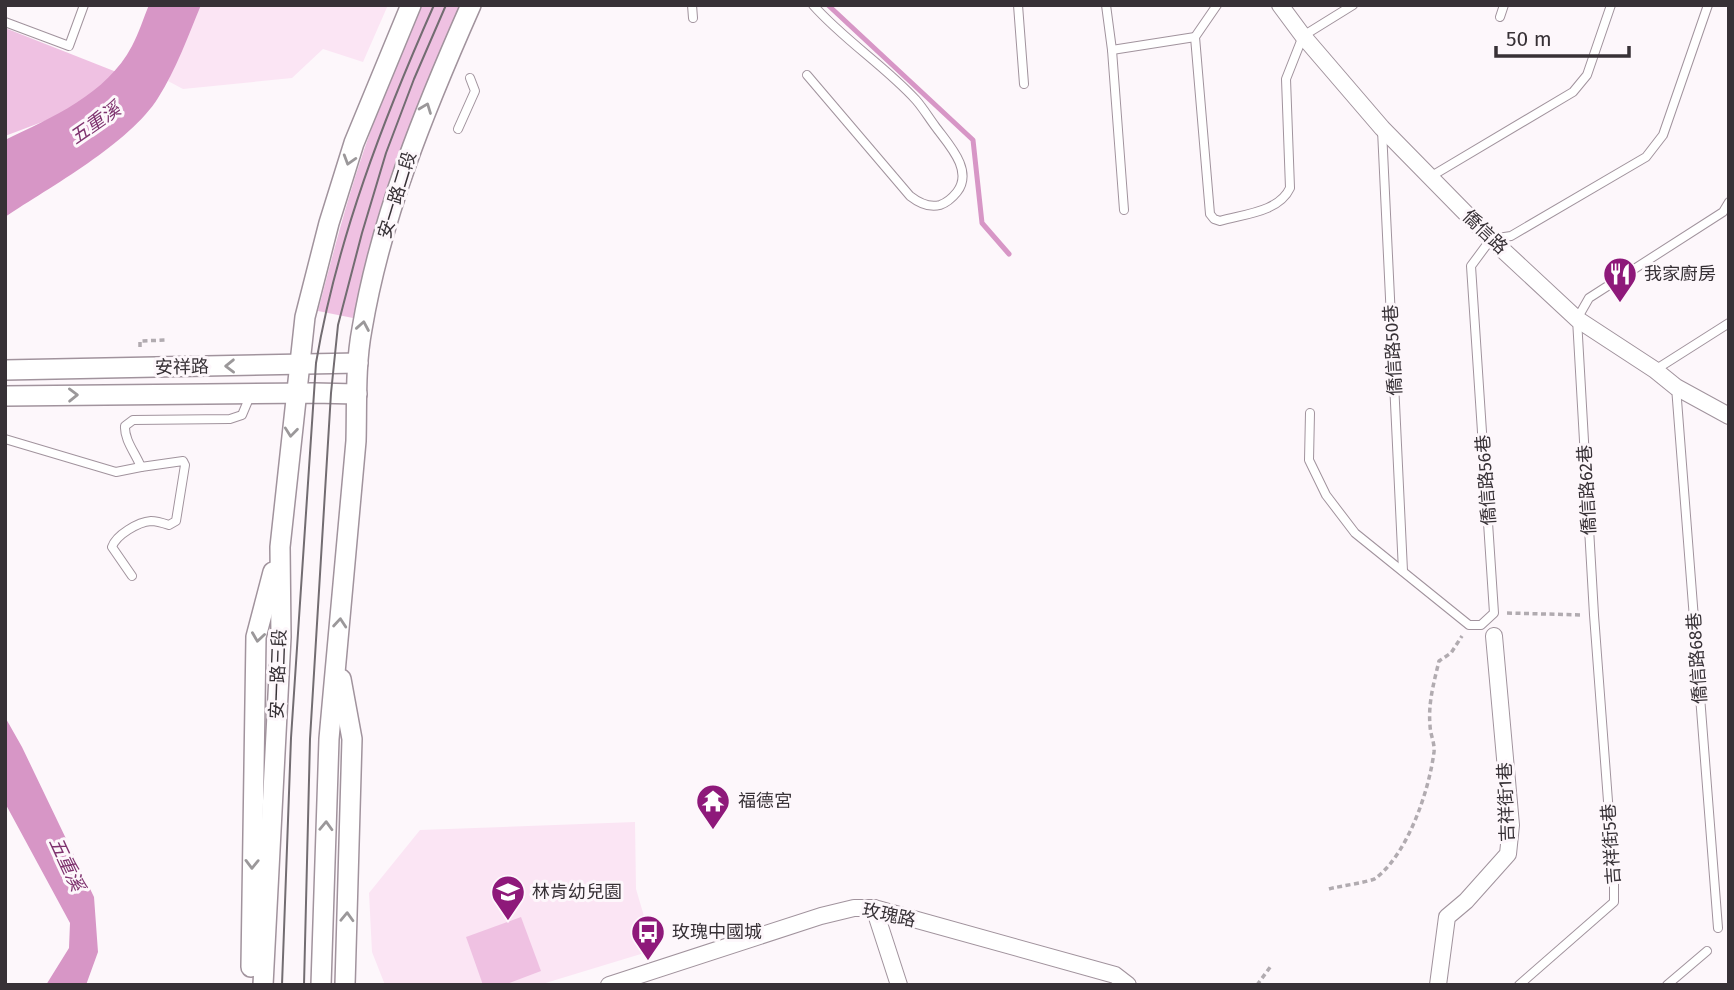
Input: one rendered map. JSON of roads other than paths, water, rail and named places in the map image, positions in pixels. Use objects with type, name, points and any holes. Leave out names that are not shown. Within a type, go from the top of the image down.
[{"type":"street","points":[[299,364],[307,308],[329,223],[354,143],[411,5]]},
{"type":"street","name":"安一路二段","points":[[357,394],[361,330],[383,240],[407,159],[471,5]]},
{"type":"street","name":"僑信路","points":[[1279,5],[1382,128],[1491,239],[1577,319],[1655,370],[1676,387],[1729,416]]},
{"type":"street","name":"安祥路","points":[[5,370],[358,363]]},
{"type":"street","name":"安一路三段","points":[[263,975],[281,637],[280,547],[299,364]]},
{"type":"street","points":[[321,976],[329,739],[356,442],[357,394]]},
{"type":"street","name":"安祥路","points":[[5,396],[357,394]]},
{"type":"street","points":[[251,985],[256,637],[280,547]]},
{"type":"street","name":"吉祥街1巷","points":[[1438,985],[1447,917],[1466,901],[1508,854],[1511,825],[1494,636]]},
{"type":"street","points":[[337,656],[352,739],[345,985]]},
{"type":"street","name":"玫瑰路","points":[[609,985],[821,916],[854,908],[874,908],[1115,975],[1128,985]]},
{"type":"street","points":[[874,908],[899,985]]},
{"type":"lane","points":[[5,22],[69,46],[84,5]]},
{"type":"lane","points":[[692,5],[694,18]]},
{"type":"lane","points":[[807,75],[918,202],[940,205],[959,191],[963,180],[962,167],[957,156],[916,100],[813,5]]},
{"type":"lane","points":[[1018,5],[1024,84]]},
{"type":"lane","points":[[1107,5],[1124,209]]},
{"type":"lane","points":[[1217,5],[1195,37],[1210,214],[1220,221],[1278,204],[1286,197],[1290,188],[1286,79],[1303,36],[1353,5]]},
{"type":"lane","points":[[1500,17],[1504,5]]},
{"type":"lane","points":[[1430,177],[1573,92],[1587,75],[1611,5]]},
{"type":"lane","points":[[1491,239],[1511,236],[1646,156],[1663,135],[1708,5]]},
{"type":"lane","points":[[1112,50],[1195,37]]},
{"type":"lane","points":[[458,129],[475,91],[470,78]]},
{"type":"lane","name":"僑信路50巷","points":[[1382,128],[1403,571]]},
{"type":"lane","points":[[1577,319],[1589,298],[1724,212],[1729,202]]},
{"type":"lane","name":"僑信路56巷","points":[[1403,571],[1469,625],[1482,625],[1494,613],[1471,267],[1491,239]]},
{"type":"lane","name":"僑信路62巷","points":[[1577,319],[1597,660]]},
{"type":"lane","points":[[1655,370],[1729,323]]},
{"type":"lane","name":"僑信路68巷","points":[[1676,387],[1718,928]]},
{"type":"lane","points":[[141,467],[124,435],[125,426],[133,420],[230,419],[242,415],[251,394]]},
{"type":"lane","points":[[1310,413],[1309,460],[1326,495],[1355,533],[1403,571]]},
{"type":"lane","points":[[5,439],[116,472],[183,461],[185,465],[176,522],[169,525],[155,520],[145,522],[122,534],[114,542],[112,547],[132,576]]},
{"type":"lane","name":"吉祥街5巷","points":[[1519,985],[1614,902],[1597,660]]},
{"type":"lane","points":[[1667,985],[1707,951]]},
{"type":"water","name":"五重溪","points":[[149,5],[201,5],[158,98],[145,115],[109,148],[5,217],[5,140],[76,103],[108,78],[132,46]]},
{"type":"water","name":"五重溪","points":[[5,717],[94,897],[98,952],[86,985],[46,985],[69,948],[70,923],[5,803]]},
{"type":"waterway","points":[[828,5],[973,140],[982,223],[1009,254]]},
{"type":"tram line","points":[[282,985],[291,738],[316,363],[336,271],[349,226],[380,136],[434,5]]},
{"type":"tram line","points":[[304,985],[310,739],[331,393],[338,325],[386,153],[446,5]]},
{"type":"place","name":"我家廚房","points":[[1620,304]]},
{"type":"place","name":"福德宮","points":[[713,831]]},
{"type":"place","name":"林肯幼兒園","points":[[508,922]]},
{"type":"place","name":"玫瑰中國城","points":[[648,962]]}]
